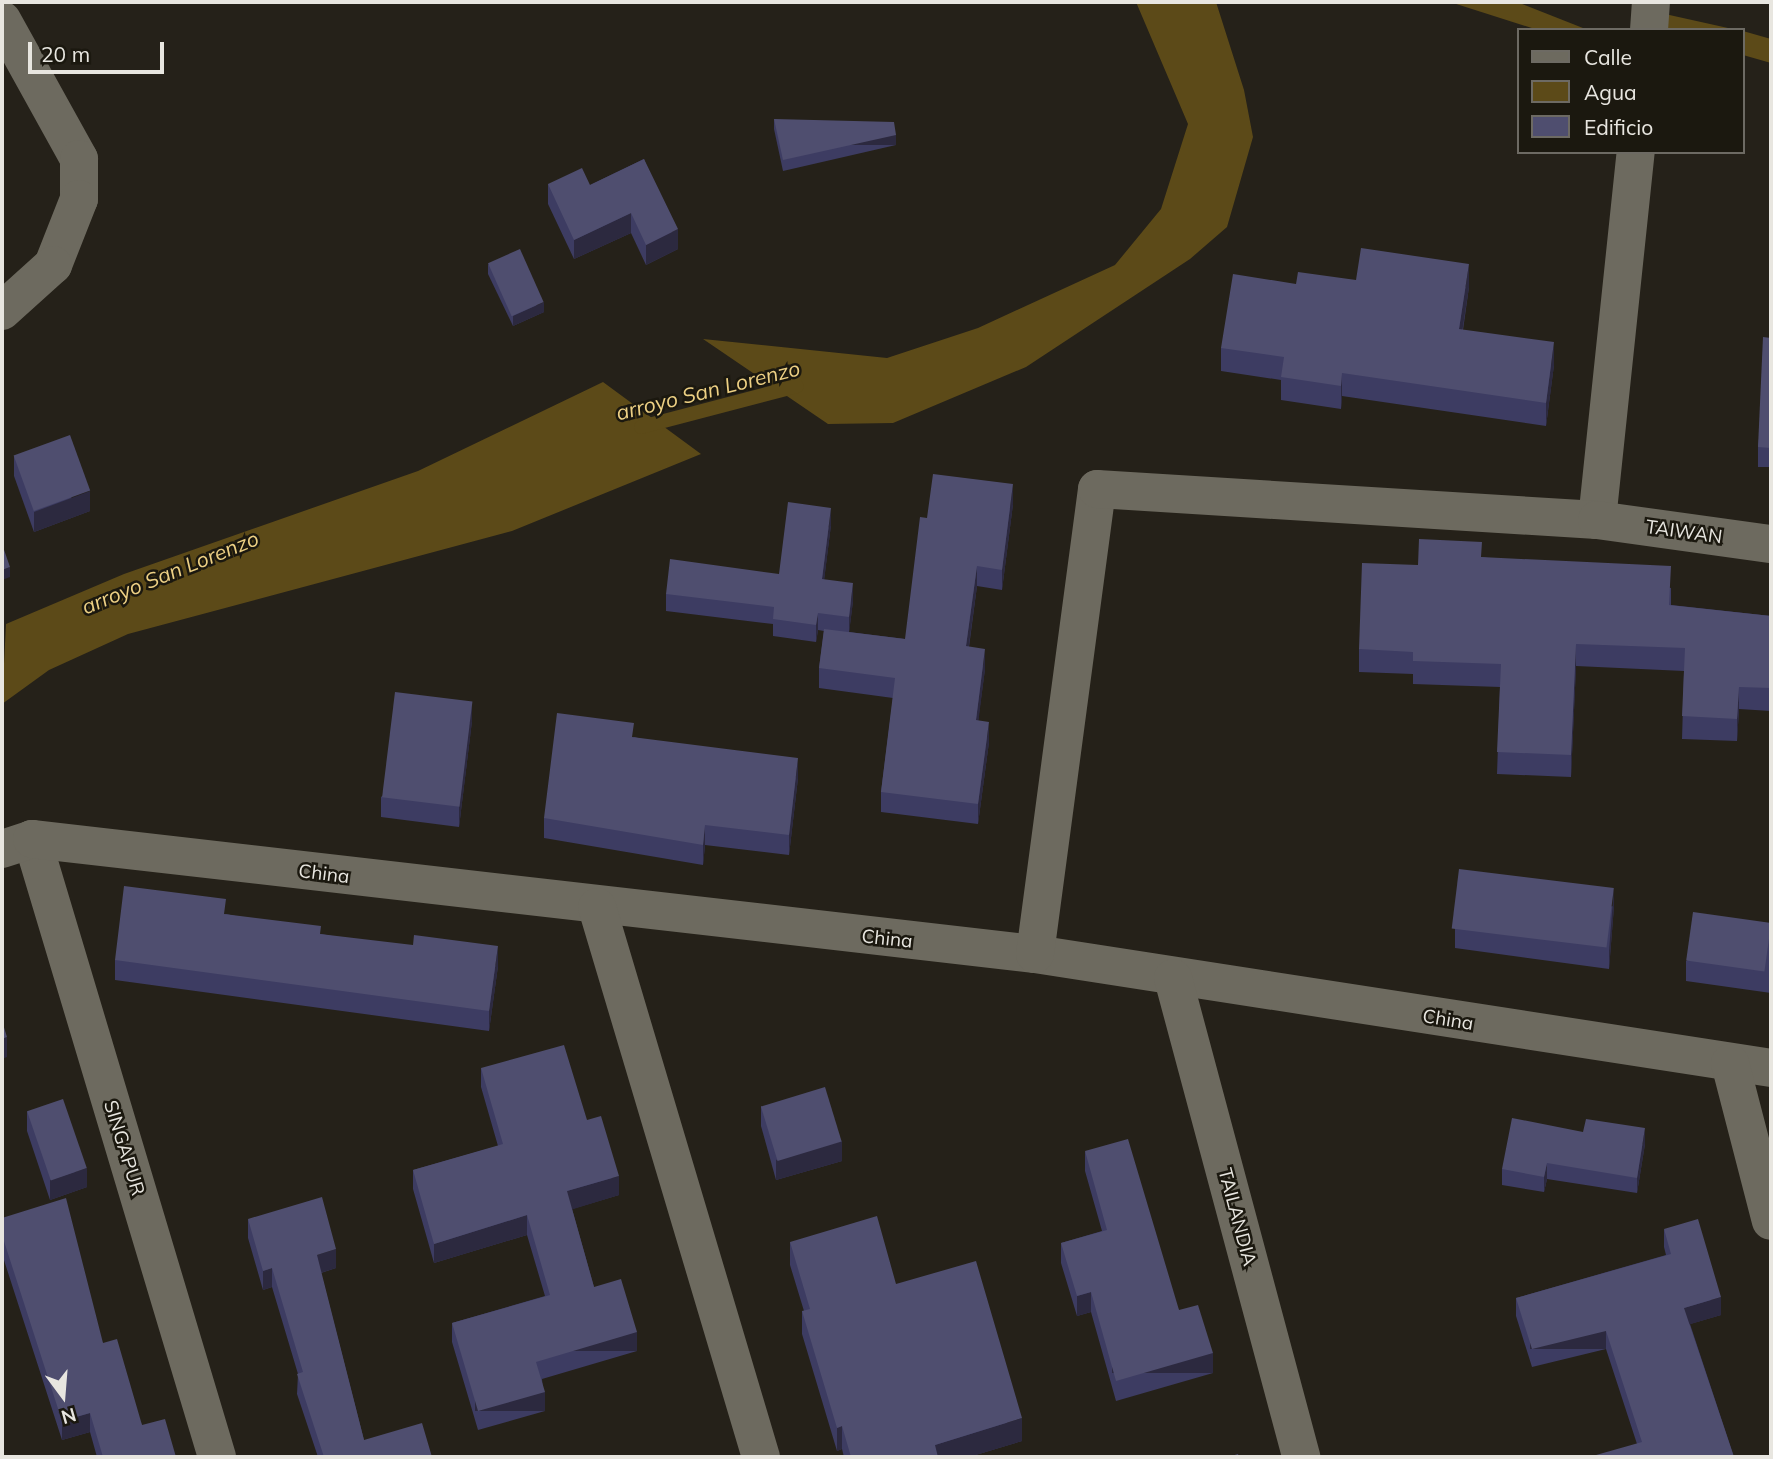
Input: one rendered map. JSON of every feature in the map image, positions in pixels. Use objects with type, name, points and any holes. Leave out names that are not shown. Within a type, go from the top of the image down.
[{"type":"street","points":[[1648,28],[1651,2]]},
{"type":"street","points":[[2,20],[79,159],[79,199],[53,265],[2,311]]},
{"type":"street","points":[[1597,520],[1636,154]]},
{"type":"street","name":"TAIWAN","points":[[1035,954],[1097,489],[1597,520],[1771,544]]},
{"type":"street","name":"China","points":[[17,844],[1035,954],[1173,978],[1771,1068]]},
{"type":"street","name":"SINGAPUR","points":[[17,844],[217,1457]]},
{"type":"street","points":[[597,907],[761,1457]]},
{"type":"street","name":"TAILANDIA","points":[[1173,978],[1301,1457]]},
{"type":"street","points":[[1730,1063],[1771,1221]]},
{"type":"water","points":[[1136,2],[1216,2],[1244,90],[1253,137],[1227,227],[1190,259],[1026,367],[893,423],[828,424],[703,339],[887,358],[978,328],[1115,265],[1161,209],[1188,124]]},
{"type":"water","points":[[1450,2],[1517,2],[1583,28],[1532,28]]},
{"type":"water","points":[[1665,14],[1728,28],[1664,28]]},
{"type":"water","points":[[1745,32],[1771,39],[1771,63],[1745,56]]},
{"type":"water","points":[[603,382],[701,454],[512,531],[128,634],[49,670],[2,704],[6,624],[124,574],[418,471]]},
{"type":"building","points":[[774,119],[894,122],[896,135],[783,160]]},
{"type":"building","points":[[644,159],[678,229],[646,245],[631,213],[574,240],[548,184],[582,168],[590,185]]},
{"type":"building","points":[[1361,248],[1469,264],[1459,329],[1554,342],[1546,403],[1342,373],[1341,386],[1281,377],[1284,357],[1221,348],[1233,274],[1296,284],[1298,272],[1356,280]]},
{"type":"building","points":[[520,249],[544,302],[512,316],[488,263]]},
{"type":"building","points":[[1763,337],[1771,338],[1771,448],[1758,447]]},
{"type":"building","points":[[70,435],[90,490],[34,511],[14,456]]},
{"type":"building","points":[[933,474],[1013,484],[1002,570],[977,566],[966,646],[985,649],[976,720],[989,722],[978,804],[881,792],[895,678],[819,668],[824,629],[905,639],[920,517],[927,518]]},
{"type":"building","points":[[788,502],[831,508],[822,579],[853,583],[849,617],[818,613],[816,625],[773,619],[774,607],[666,594],[670,559],[779,574]]},
{"type":"building","points":[[1419,539],[1482,542],[1481,557],[1671,566],[1669,605],[1771,616],[1771,688],[1739,687],[1737,719],[1682,716],[1685,648],[1576,644],[1571,755],[1497,752],[1501,664],[1413,661],[1413,652],[1359,649],[1362,563],[1418,565]]},
{"type":"building","points":[[2,544],[10,567],[2,570]]},
{"type":"building","points":[[395,692],[472,702],[460,807],[382,797]]},
{"type":"building","points":[[557,713],[634,723],[632,737],[798,758],[789,835],[705,825],[703,845],[544,818]]},
{"type":"building","points":[[1459,869],[1614,888],[1607,948],[1452,929]]},
{"type":"building","points":[[124,886],[226,899],[224,914],[321,926],[320,934],[413,945],[414,935],[498,946],[489,1011],[115,960]]},
{"type":"building","points":[[1693,912],[1771,923],[1764,972],[1686,961]]},
{"type":"building","points":[[2,1021],[7,1037],[2,1039]]},
{"type":"building","points":[[564,1045],[587,1120],[601,1116],[619,1176],[567,1191],[594,1287],[621,1279],[637,1332],[536,1362],[545,1392],[478,1411],[452,1323],[550,1295],[527,1215],[434,1244],[413,1170],[503,1144],[481,1068]]},
{"type":"building","points":[[825,1087],[842,1142],[778,1161],[761,1107]]},
{"type":"building","points":[[63,1099],[87,1168],[51,1180],[27,1111]]},
{"type":"building","points":[[1512,1118],[1583,1132],[1586,1119],[1645,1128],[1637,1178],[1547,1163],[1544,1177],[1502,1169]]},
{"type":"building","points":[[1128,1139],[1179,1310],[1198,1305],[1213,1353],[1116,1381],[1091,1292],[1077,1296],[1061,1243],[1107,1230],[1085,1151]]},
{"type":"building","points":[[322,1197],[336,1249],[317,1255],[364,1440],[422,1423],[432,1457],[324,1457],[297,1374],[303,1372],[272,1268],[263,1271],[248,1219]]},
{"type":"building","points":[[66,1198],[103,1343],[117,1339],[142,1425],[165,1419],[176,1457],[103,1457],[90,1413],[62,1421],[2,1235],[2,1218]]},
{"type":"building","points":[[877,1216],[896,1284],[976,1261],[1022,1418],[935,1445],[938,1457],[851,1457],[842,1426],[837,1428],[802,1311],[810,1309],[790,1242]]},
{"type":"building","points":[[1698,1219],[1721,1297],[1684,1308],[1734,1457],[1589,1457],[1642,1442],[1606,1331],[1532,1349],[1516,1298],[1671,1254],[1664,1229]]},
{"type":"waterway","name":"arroyo San Lorenzo","points":[[641,427],[797,386]]}]
